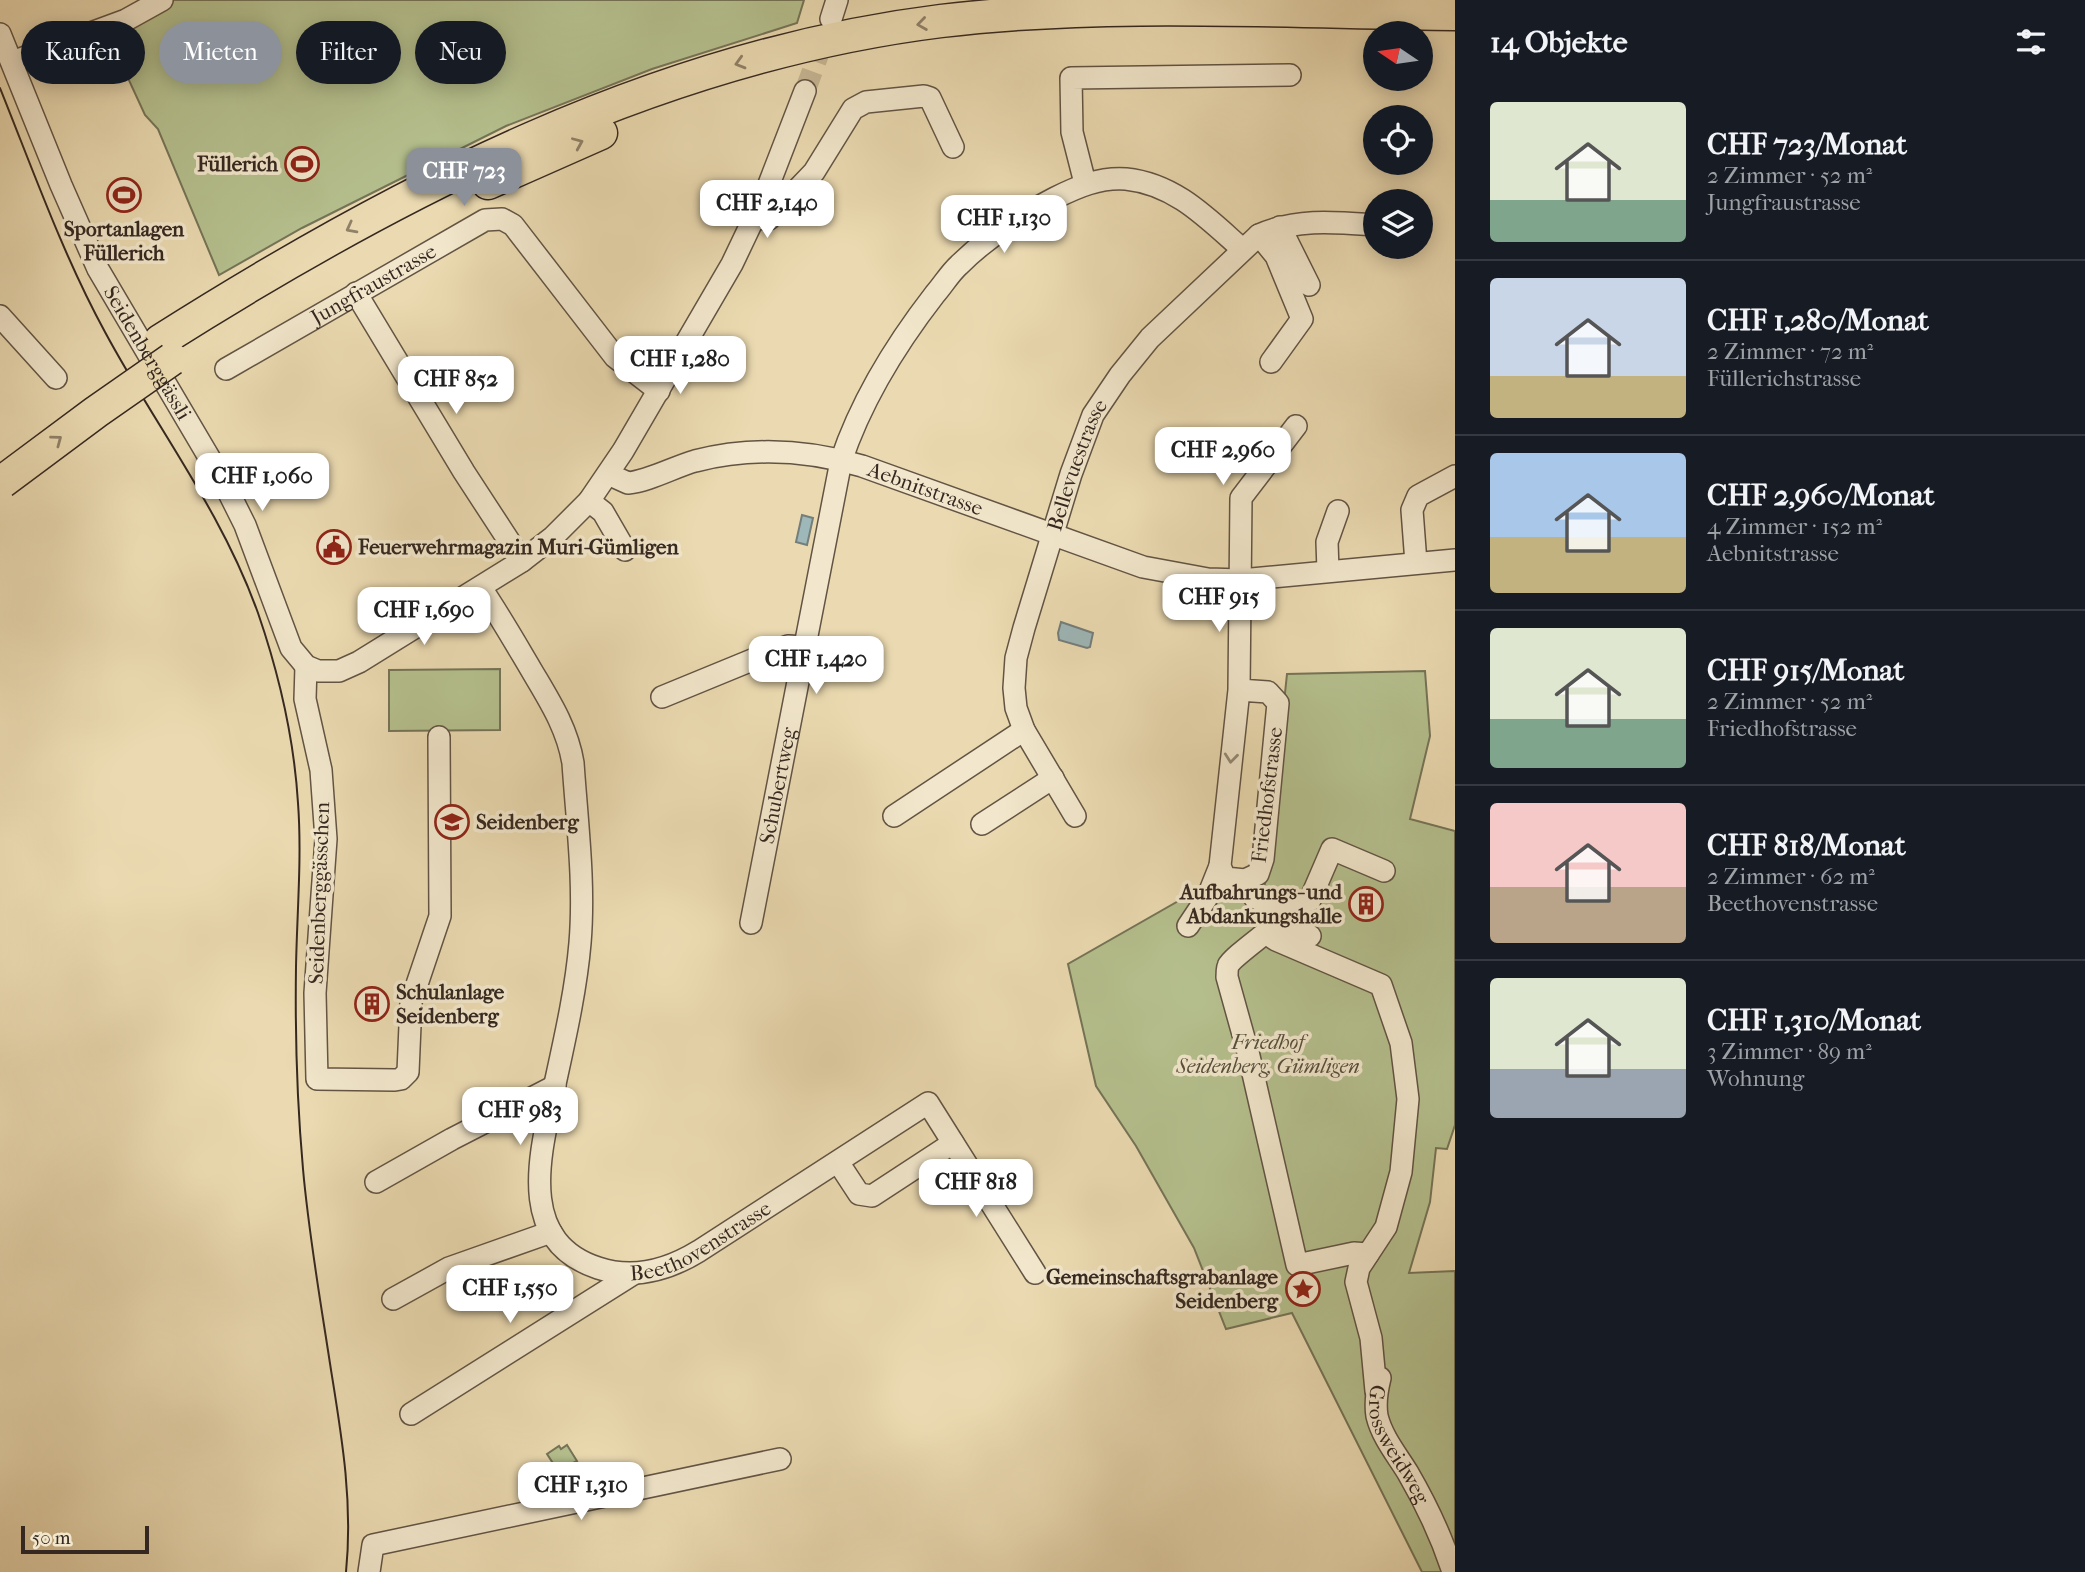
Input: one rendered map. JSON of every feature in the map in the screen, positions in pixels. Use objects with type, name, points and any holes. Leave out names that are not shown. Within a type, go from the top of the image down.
[{"type":"highway","points":[[1,474],[105,405],[166,350],[328,240],[535,137],[629,99],[716,69],[897,28],[989,16],[1173,10],[1455,14]]},
{"type":"highway","points":[[166,350],[453,199],[635,120],[766,77],[900,49],[1002,37],[1138,32],[1363,34]]},
{"type":"highway","points":[[1433,35],[1455,36]]},
{"type":"street","points":[[12,62],[126,20],[159,1]]},
{"type":"street","name":"Seidenberggässli","points":[[0,34],[98,269],[223,481],[257,555],[287,640],[296,656],[306,666]]},
{"type":"street","points":[[1085,184],[1072,132],[1071,78],[1290,75]]},
{"type":"street","points":[[306,666],[328,672],[346,669],[522,561],[553,537],[589,500],[608,474],[707,309],[754,218],[790,135],[805,91]]},
{"type":"street","points":[[754,218],[769,219],[779,211],[814,172],[853,109],[866,102],[924,96],[930,98],[953,147]]},
{"type":"street","points":[[841,461],[854,426],[874,387],[919,315],[958,265],[1020,215],[1085,184],[1124,179],[1156,186],[1187,201],[1242,249]]},
{"type":"street","name":"Jungfraustrasse","points":[[226,369],[485,220],[502,219],[513,225],[615,357],[659,391]]},
{"type":"street","name":"Bellevuestrasse","points":[[1075,816],[1024,730],[1016,708],[1014,688],[1016,658],[1052,535],[1093,415],[1119,375],[1150,338],[1259,235],[1280,227],[1311,221],[1363,224]]},
{"type":"street","points":[[1280,227],[1309,285]]},
{"type":"street","points":[[1259,235],[1276,257],[1302,319],[1271,362]]},
{"type":"street","points":[[356,293],[464,472],[522,561]]},
{"type":"street","points":[[0,316],[56,379]]},
{"type":"street","points":[[1241,580],[1241,498],[1296,426]]},
{"type":"street","name":"Aebnitstrasse","points":[[608,474],[622,482],[634,483],[696,461],[759,452],[804,454],[862,466],[1143,567],[1208,579],[1241,580],[1455,559]]},
{"type":"street","name":"Schubertweg","points":[[751,923],[841,461]]},
{"type":"street","points":[[1416,563],[1412,510],[1419,496],[1455,476]]},
{"type":"street","points":[[589,500],[603,512],[625,550]]},
{"type":"street","points":[[1328,571],[1327,542],[1338,511]]},
{"type":"street","name":"Friedhofstrasse","points":[[1239,690],[1268,692],[1278,703],[1263,859],[1258,873],[1245,880],[1225,878],[1220,866],[1239,690],[1241,580]]},
{"type":"street","name":"Beethovenstrasse","points":[[481,587],[560,718],[573,763],[581,874],[580,941],[576,979],[538,1175],[543,1211],[551,1231],[561,1245],[588,1265],[633,1274],[658,1270],[687,1259],[928,1103],[1035,1273]]},
{"type":"street","points":[[662,697],[774,650],[788,646],[804,647]]},
{"type":"street","name":"Seidenberggässchen","points":[[306,666],[305,699],[321,770],[326,839],[315,993],[317,1079],[396,1080],[408,1072],[411,1002],[440,916],[439,737]]},
{"type":"street","points":[[894,816],[1024,730]]},
{"type":"street","points":[[982,824],[1052,778]]},
{"type":"street","points":[[1368,1254],[1354,1253],[1297,1265],[1249,1056],[1227,977],[1228,966],[1236,957],[1275,921],[1310,900],[1332,849],[1384,871]]},
{"type":"street","points":[[1188,926],[1208,896],[1220,866]]},
{"type":"street","points":[[1245,880],[1254,897],[1275,921],[1310,936]]},
{"type":"street","points":[[1275,921],[1276,940],[1381,985],[1401,1043],[1408,1099],[1401,1172],[1387,1227],[1359,1268],[1356,1282],[1371,1338],[1377,1391]]},
{"type":"street","points":[[376,1182],[555,1086]]},
{"type":"street","points":[[838,1162],[859,1194],[872,1196],[953,1143]]},
{"type":"street","points":[[393,1299],[449,1268],[551,1231]]},
{"type":"street","points":[[411,1414],[633,1274]]},
{"type":"street","name":"Grossweidweg","points":[[1385,1352],[1377,1391],[1377,1415],[1447,1553],[1453,1572]]},
{"type":"street","points":[[369,1572],[373,1545],[780,1459]]},
{"type":"green space","name":"Füllerich","points":[[173,0],[804,0],[797,23],[652,69],[506,126],[302,228],[219,275],[158,129],[145,115],[131,84],[145,84],[145,21],[137,21]]},
{"type":"green space","points":[[500,669],[500,730],[389,731],[389,670]]},
{"type":"green space","name":"Friedhof Seidenberg, Gümligen","points":[[1425,671],[1430,736],[1410,819],[1455,831],[1455,1125],[1447,1149],[1436,1148],[1430,1202],[1409,1273],[1455,1271],[1455,1572],[1422,1572],[1292,1313],[1226,1329],[1194,1248],[1136,1146],[1096,1086],[1068,964],[1196,891],[1264,893],[1287,674]]},
{"type":"green space","points":[[567,1445],[577,1461],[573,1463],[576,1468],[562,1477],[547,1454],[559,1446],[561,1449]]},
{"type":"water","points":[[802,515],[813,518],[807,545],[796,542]]},
{"type":"water","points":[[1061,622],[1093,633],[1090,647],[1059,640]]},
{"type":"tunnel","points":[[805,91],[826,34]]},
{"type":"tram line","points":[[0,88],[49,212],[90,303],[207,504],[243,575],[266,636],[279,683],[293,754],[299,823],[296,1018],[301,1144],[312,1245],[345,1471],[348,1521],[346,1572]]},
{"type":"place","name":"Füllerich","points":[[302,164]]},
{"type":"place","name":"Sportanlagen Füllerich","points":[[124,195]]},
{"type":"place","name":"Feuerwehrmagazin Muri-Gümligen","points":[[334,547]]},
{"type":"place","name":"Seidenberg","points":[[452,822]]},
{"type":"place","name":"Aufbahrungs- und Abdankungshalle","points":[[1366,904]]},
{"type":"place","name":"Schulanlage Seidenberg","points":[[372,1004]]},
{"type":"place","name":"Gemeinschaftsgrabanlage Seidenberg","points":[[1303,1289]]}]
